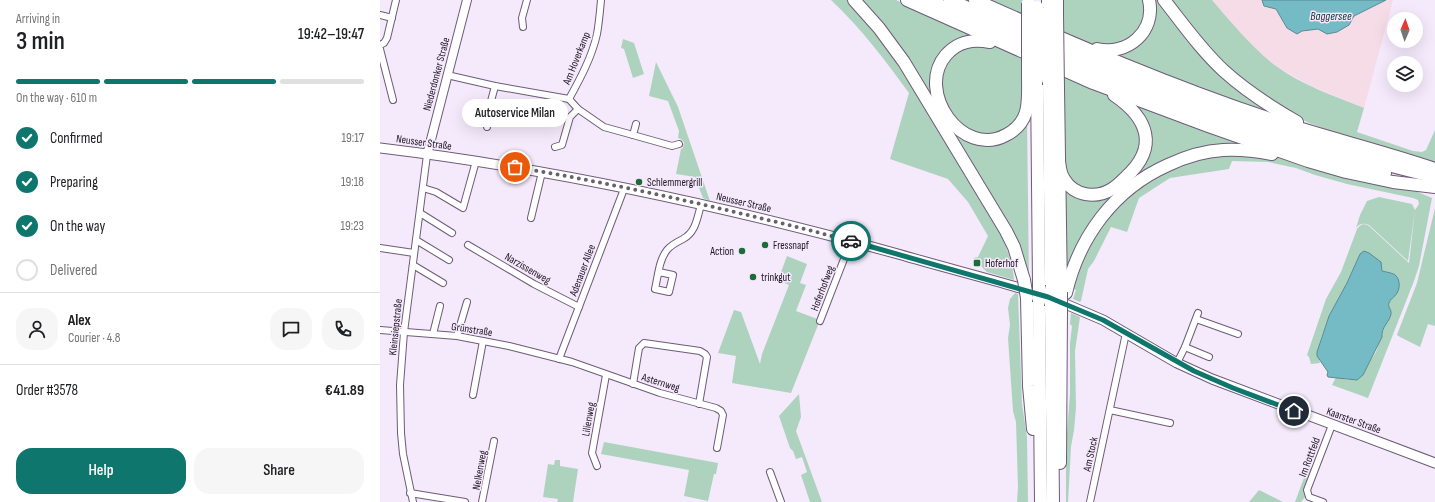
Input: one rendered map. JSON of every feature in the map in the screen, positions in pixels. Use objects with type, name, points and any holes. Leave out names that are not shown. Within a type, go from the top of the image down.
[{"type":"highway","points":[[854,0],[892,44],[920,87],[1006,231],[1018,259],[1027,298],[1029,386],[1033,438],[1040,460]]},
{"type":"highway","points":[[907,0],[1093,83],[1208,126],[1308,161],[1364,176],[1393,182],[1435,186]]},
{"type":"highway","points":[[928,0],[1065,60],[1211,117],[1291,145],[1435,186]]},
{"type":"highway","points":[[950,0],[1131,78],[1212,108],[1368,159],[1435,177]]},
{"type":"highway","points":[[975,0],[1132,68],[1215,100],[1313,132],[1403,158],[1435,169]]},
{"type":"highway","points":[[980,0],[991,7]]},
{"type":"highway","points":[[1080,46],[1112,51],[1124,48],[1134,42],[1147,26],[1150,16],[1149,0]]},
{"type":"highway","points":[[1164,0],[1200,46],[1241,86],[1279,112],[1303,125],[1335,138]]},
{"type":"highway","points":[[1013,48],[990,42],[973,40],[958,45],[950,50],[940,63],[936,81],[940,102],[949,120],[962,132],[976,138],[994,140],[1010,133],[1017,128],[1023,120],[1045,4]]},
{"type":"highway","points":[[1045,4],[1058,156],[1060,291]]},
{"type":"highway","points":[[1031,81],[1038,172],[1041,502]]},
{"type":"highway","points":[[1058,156],[1060,171],[1067,184],[1081,193],[1090,195],[1098,195],[1112,189],[1140,163],[1144,154],[1146,143],[1145,133],[1138,116],[1122,101],[1093,83]]},
{"type":"highway","points":[[1053,87],[1060,291],[1062,308],[1060,502]]},
{"type":"highway","points":[[1060,291],[1070,278],[1080,250],[1099,220],[1120,196],[1146,176],[1191,156],[1223,150],[1248,151],[1308,161]]},
{"type":"highway","points":[[1053,502],[1062,308]]},
{"type":"main road","name":"Neusser Straße","points":[[380,148],[476,161],[542,172],[701,204],[851,241],[1017,287],[1062,308]]},
{"type":"main road","name":"Kaarster Straße","points":[[1062,308],[1103,320],[1177,363],[1233,388],[1435,463]]},
{"type":"street","points":[[380,45],[384,43],[387,38],[396,0]]},
{"type":"street","name":"Niederdonker Straße","points":[[427,155],[467,0]]},
{"type":"street","points":[[523,27],[522,18],[527,0]]},
{"type":"street","name":"Am Hoverkamp","points":[[569,99],[594,45],[598,31],[601,0]]},
{"type":"street","points":[[380,15],[392,18]]},
{"type":"street","points":[[380,49],[393,100]]},
{"type":"street","name":"Am Hoverkamp","points":[[447,75],[495,86],[569,99],[578,109],[598,124],[672,146],[679,144]]},
{"type":"street","points":[[487,128],[486,120],[495,86]]},
{"type":"street","points":[[555,147],[562,145],[570,117],[578,109]]},
{"type":"street","points":[[633,135],[636,124]]},
{"type":"street","name":"Kleinsiepstraße","points":[[412,502],[400,433],[400,385],[404,332],[427,155]]},
{"type":"street","points":[[423,188],[436,192],[463,208],[465,206],[476,161]]},
{"type":"street","points":[[531,218],[542,172]]},
{"type":"street","name":"Adenauer Allee","points":[[559,359],[624,189]]},
{"type":"street","points":[[659,272],[666,250],[694,230],[701,204]]},
{"type":"street","points":[[420,213],[452,233]]},
{"type":"street","points":[[416,240],[449,260]]},
{"type":"street","name":"Hoferhofweg","points":[[820,320],[851,241]]},
{"type":"street","name":"Narzissenweg","points":[[468,245],[534,284],[579,307]]},
{"type":"street","points":[[380,248],[414,253]]},
{"type":"street","points":[[413,265],[443,283]]},
{"type":"street","points":[[457,336],[467,302]]},
{"type":"street","points":[[433,334],[440,306]]},
{"type":"street","points":[[1177,363],[1185,348],[1197,316],[1238,334]]},
{"type":"street","name":"Grünstraße","points":[[380,330],[457,336],[559,359]]},
{"type":"street","name":"Am Stock","points":[[1090,502],[1126,333]]},
{"type":"street","points":[[473,395],[483,341]]},
{"type":"street","points":[[633,384],[639,348],[644,343],[700,351],[707,357],[699,404]]},
{"type":"street","points":[[1185,348],[1209,357]]},
{"type":"street","name":"Asternweg","points":[[559,359],[633,384],[719,410],[723,415],[717,448]]},
{"type":"street","name":"Lilienweg","points":[[597,466],[592,453],[606,375]]},
{"type":"street","points":[[1110,410],[1170,423]]},
{"type":"street","name":"Im Rottfeld","points":[[1323,502],[1309,497],[1307,490],[1332,425]]},
{"type":"street","name":"Nelkenweg","points":[[482,502],[494,441]]},
{"type":"street","points":[[770,472],[781,502]]},
{"type":"street","name":"Nelkenweg","points":[[410,493],[465,502]]},
{"type":"shaded area","points":[[1212,0],[1393,0],[1390,12],[1387,12],[1387,22],[1364,108],[1311,86],[1276,66],[1248,42]]},
{"type":"green space","points":[[831,0],[847,0],[881,39],[911,81],[964,170],[964,175],[996,224],[1008,253],[1014,280],[987,272],[973,258],[978,257],[988,236],[968,202],[948,179],[890,159],[909,93],[863,33]]},
{"type":"green space","points":[[856,0],[896,0],[974,36],[946,51],[939,107],[987,142],[1027,118],[1029,282],[1013,240]]},
{"type":"green space","points":[[985,0],[1024,0],[1023,18]]},
{"type":"green space","points":[[1062,0],[1145,0],[1144,20],[1135,36],[1117,46],[1094,46],[1063,34]]},
{"type":"green space","points":[[1152,0],[1162,0],[1199,48],[1287,120],[1114,56],[1129,49]]},
{"type":"green space","points":[[1169,0],[1212,0],[1250,43],[1276,66],[1296,79],[1364,108],[1357,132],[1413,151],[1422,152],[1426,150],[1435,130],[1435,163],[1336,133],[1309,123],[1287,112],[1227,69]]},
{"type":"green space","points":[[623,39],[634,43],[644,74],[633,78],[624,49],[621,48]]},
{"type":"green space","points":[[977,44],[992,45],[1023,57],[1022,112],[1007,130],[988,136],[963,128],[943,101],[941,72],[957,50]]},
{"type":"green space","points":[[656,62],[678,107],[710,201],[703,198],[695,177],[676,174],[681,149],[683,148],[684,142],[678,138],[679,131],[668,101],[649,96]]},
{"type":"green space","points":[[1062,74],[1094,88],[1116,101],[1128,111],[1141,134],[1140,152],[1117,181],[1097,191],[1074,185],[1063,168]]},
{"type":"green space","points":[[1126,100],[1253,147],[1226,148],[1130,185],[1067,271],[1062,183],[1100,197],[1146,153]]},
{"type":"green space","points":[[1221,155],[1288,159],[1413,190],[1432,198],[1419,266],[1368,398],[1332,385],[1336,377],[1349,380],[1358,374],[1367,365],[1376,352],[1384,327],[1391,312],[1388,305],[1389,302],[1397,293],[1393,273],[1382,271],[1381,267],[1360,254],[1347,283],[1329,316],[1322,335],[1317,352],[1320,363],[1311,364],[1307,355],[1326,299],[1341,272],[1357,229],[1362,224],[1369,226],[1409,263],[1415,210],[1419,204],[1418,200],[1413,198],[1347,184],[1296,168],[1268,162],[1232,161],[1229,169],[1170,178],[1139,198],[1127,232],[1111,227],[1094,261],[1088,269],[1081,301],[1080,302],[1073,299],[1076,290],[1071,288],[1078,264],[1111,212],[1140,186],[1180,164]]},
{"type":"green space","points":[[1379,197],[1412,204],[1415,210],[1408,261],[1369,225],[1362,224],[1356,228],[1360,215],[1367,201]]},
{"type":"green space","points":[[1435,208],[1435,326],[1428,324],[1420,347],[1397,335],[1417,283]]},
{"type":"green space","points":[[787,256],[807,264],[800,283],[806,285],[796,311],[820,320],[791,393],[732,383],[736,356],[718,353],[734,310],[741,312],[760,364],[762,354],[789,285],[778,280]]},
{"type":"green space","points":[[1015,293],[1018,294],[1022,404],[1027,437],[1028,502],[1017,502],[1016,422],[1013,411],[1008,338],[1010,325],[1008,308],[1010,299]]},
{"type":"green space","points":[[1071,313],[1080,317],[1075,351],[1076,408],[1071,447],[1068,502],[1066,502],[1066,447],[1070,394]]},
{"type":"green space","points":[[799,394],[801,417],[796,431],[822,502],[810,502],[801,475],[807,472],[802,457],[796,459],[790,448],[779,416]]},
{"type":"green space","points":[[604,442],[718,463],[708,501],[684,496],[689,470],[601,454]]},
{"type":"green space","points":[[555,460],[560,460],[560,466],[578,469],[573,502],[557,502],[558,499],[543,497],[548,464],[554,465]]},
{"type":"green space","points":[[1308,467],[1313,470],[1306,496],[1301,502],[1295,502]]},
{"type":"green space","points":[[1259,490],[1283,502],[1249,502]]},
{"type":"water","name":"Baggersee","points":[[1262,0],[1386,0],[1354,16],[1349,25],[1337,32],[1327,34],[1318,29],[1302,31],[1297,34],[1287,28],[1276,9],[1264,6]]},
{"type":"water","points":[[1364,251],[1381,262],[1382,271],[1394,274],[1396,276],[1399,282],[1398,290],[1389,304],[1391,313],[1383,330],[1382,337],[1363,375],[1357,380],[1328,377],[1328,372],[1317,356],[1317,352],[1329,316],[1347,283],[1360,254]]},
{"type":"way so far","points":[[515,167],[701,204],[851,241]]},
{"type":"place","name":"Autoservice Milan","points":[[515,167]]},
{"type":"place","name":"Schlemmergrill","points":[[639,182]]},
{"type":"place","name":"Fressnapf","points":[[765,245]]},
{"type":"place","name":"Action","points":[[742,251]]},
{"type":"place","name":"Hoferhof","points":[[977,263]]},
{"type":"place","name":"trinkgut","points":[[753,277]]},
{"type":"route","points":[[851,241],[1017,287],[1080,309],[1103,320],[1177,363],[1233,388],[1294,411]]}]
